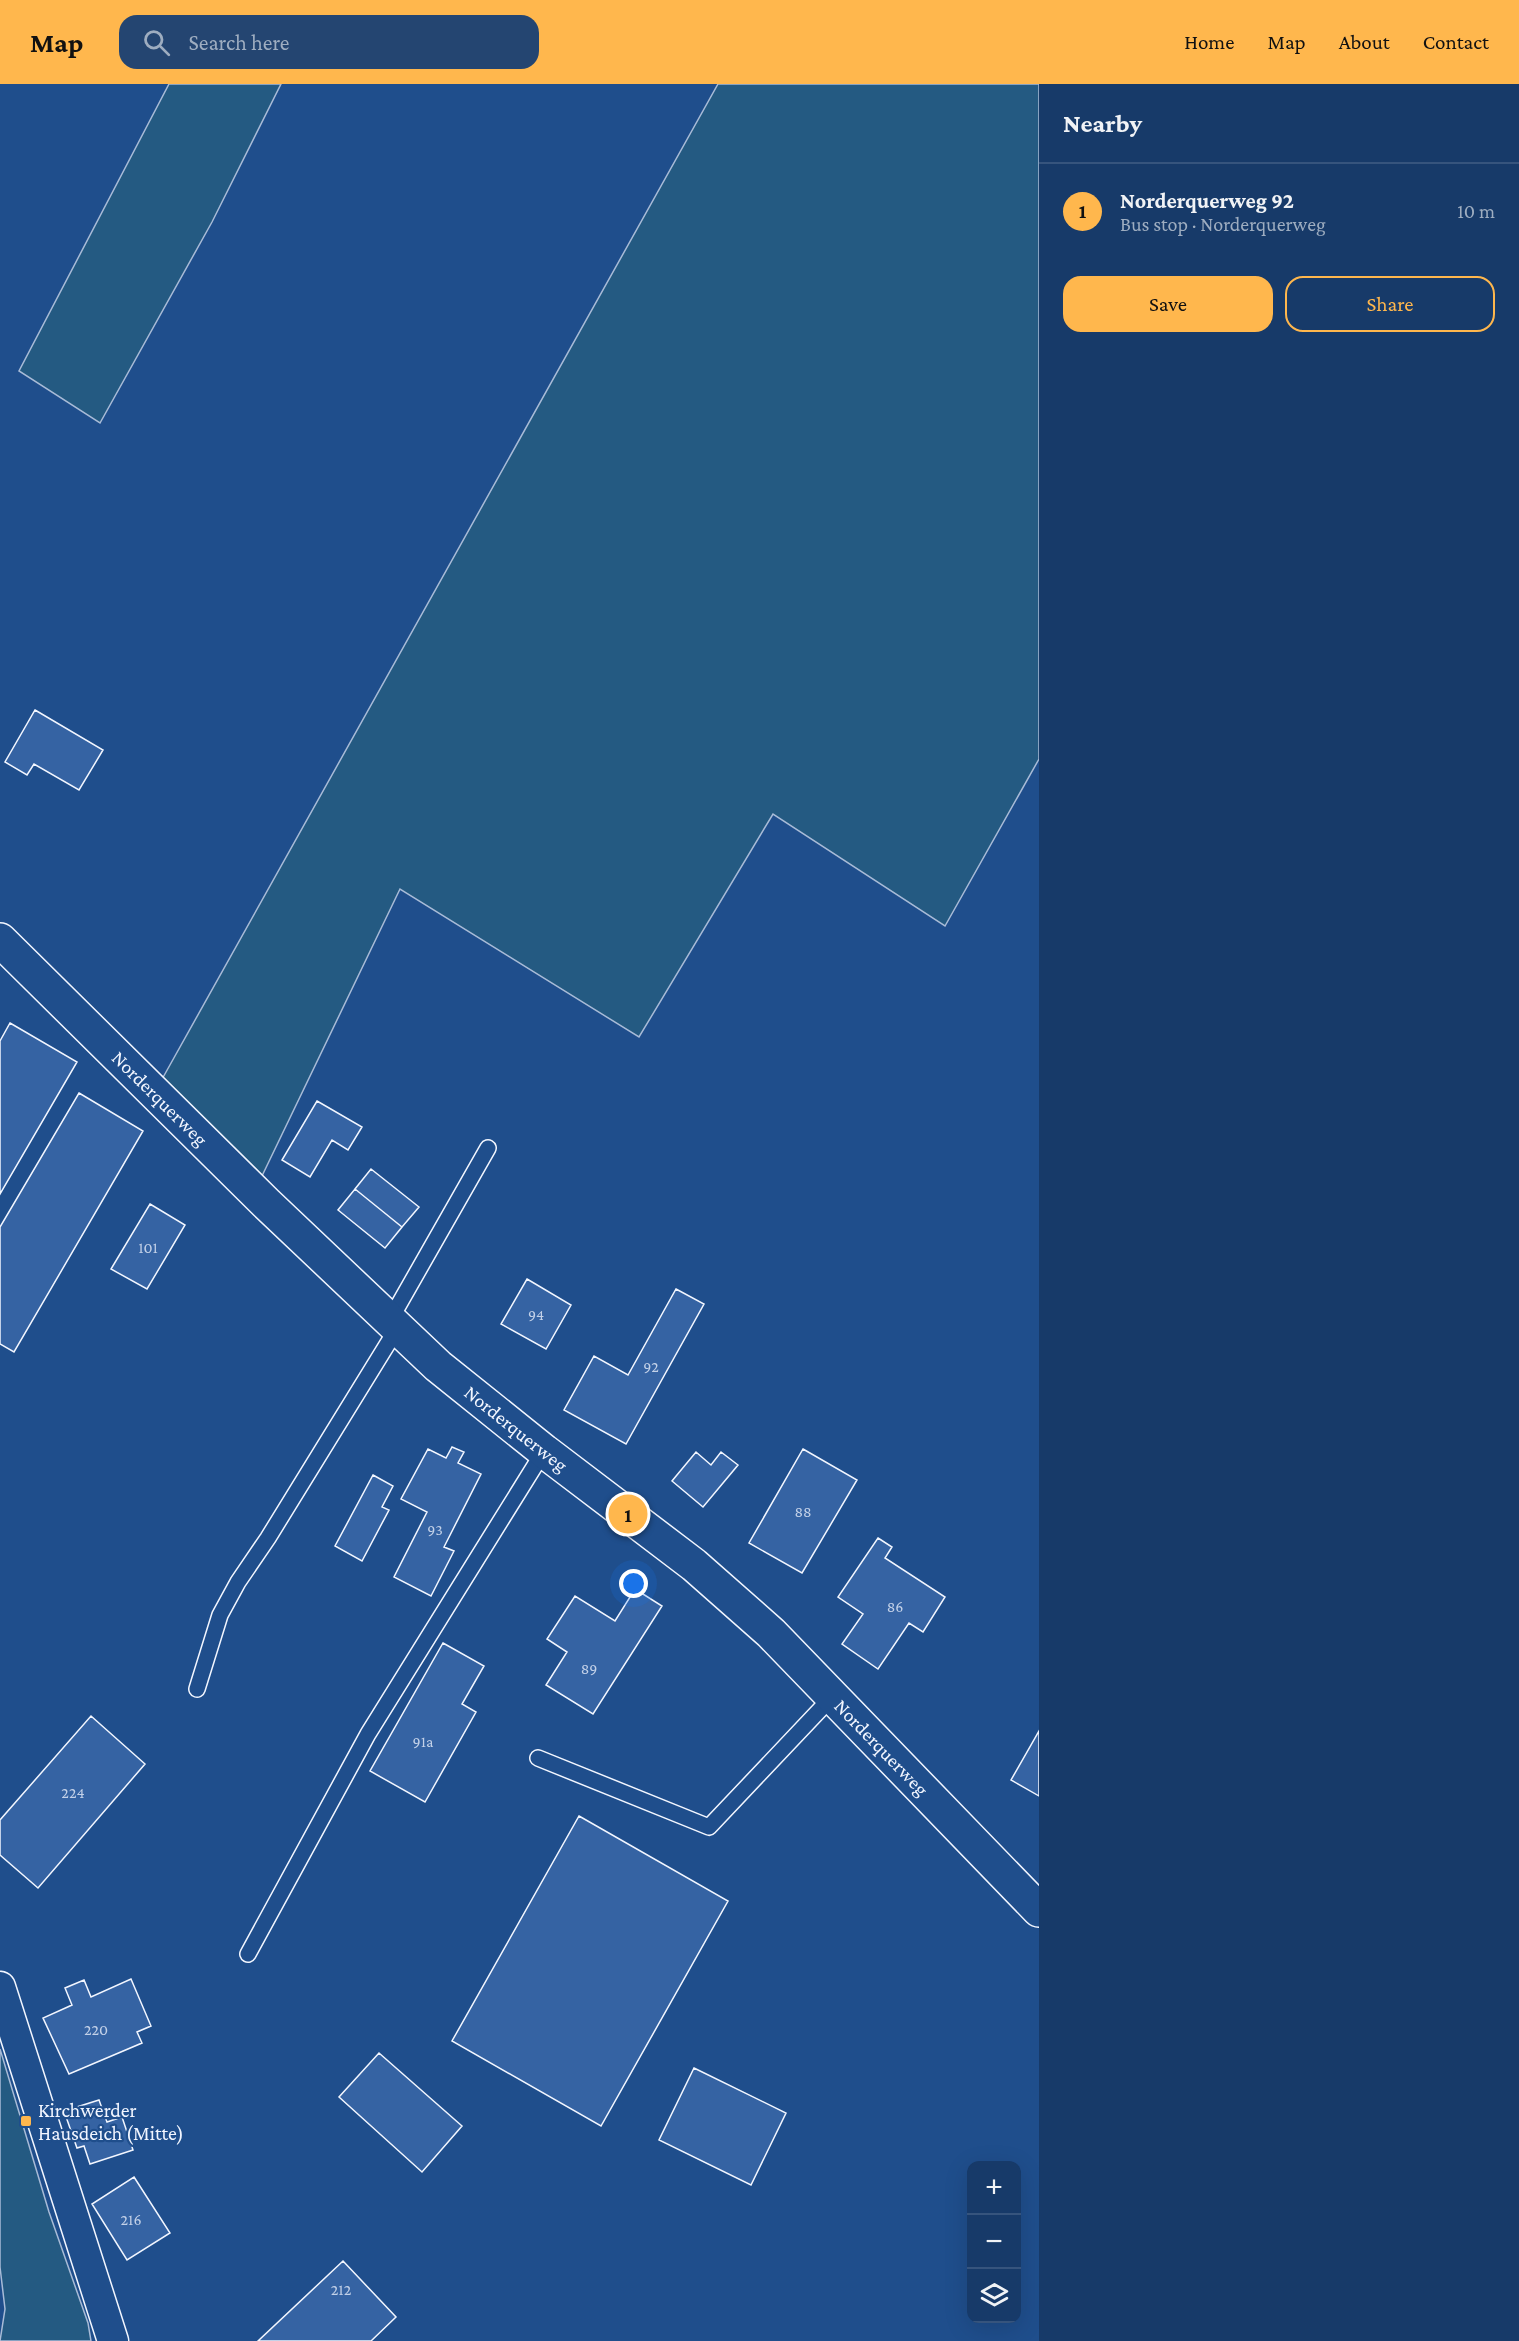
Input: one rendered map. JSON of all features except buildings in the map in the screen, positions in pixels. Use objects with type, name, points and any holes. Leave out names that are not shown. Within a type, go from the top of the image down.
[{"type":"street","name":"Norderquerweg","points":[[0,940],[266,1203],[438,1366],[544,1451],[694,1565],[771,1633],[1039,1910]]},
{"type":"street","points":[[0,1988],[113,2341]]},
{"type":"lane","points":[[197,1689],[220,1615],[394,1324],[488,1148]]},
{"type":"lane","points":[[248,1954],[368,1734],[544,1451]]},
{"type":"lane","points":[[538,1758],[709,1827],[832,1697]]},
{"type":"shaded area","points":[[169,84],[281,84],[212,222],[100,423],[19,371]]},
{"type":"shaded area","points":[[718,84],[1039,84],[1039,759],[945,926],[773,814],[639,1037],[400,889],[261,1178],[161,1081]]},
{"type":"shaded area","points":[[0,2049],[49,2212],[88,2323],[91,2341],[0,2341],[5,2309],[0,2267]]},
{"type":"place","name":"Norderquerweg 92","points":[[628,1514]]},
{"type":"place","name":"Kirchwerder Hausdeich (Mitte)","points":[[26,2121]]}]
